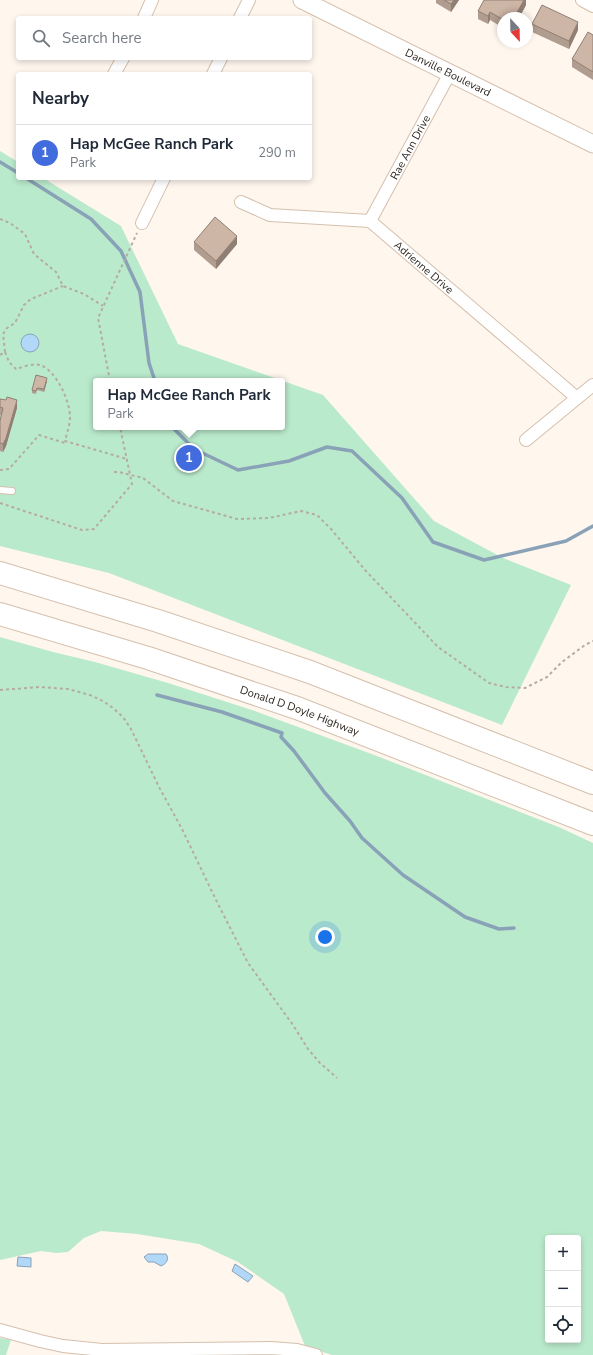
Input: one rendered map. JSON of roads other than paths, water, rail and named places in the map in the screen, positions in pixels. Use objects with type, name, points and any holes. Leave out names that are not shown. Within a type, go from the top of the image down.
[{"type":"highway","points":[[0,573],[165,623],[310,672],[593,783]]},
{"type":"highway","name":"Donald D Doyle Highway","points":[[0,614],[148,658],[290,705],[593,824]]},
{"type":"main road","name":"Danville Boulevard","points":[[302,0],[593,144]]},
{"type":"street","points":[[145,16],[152,0]]},
{"type":"street","points":[[241,16],[249,0]]},
{"type":"street","points":[[582,0],[593,6]]},
{"type":"street","points":[[115,72],[122,60]]},
{"type":"street","points":[[214,72],[220,60]]},
{"type":"street","name":"Rae Ann Drive","points":[[370,221],[450,73]]},
{"type":"street","points":[[142,223],[163,180]]},
{"type":"street","points":[[241,202],[270,215],[370,221]]},
{"type":"street","name":"Adrienne Drive","points":[[370,221],[577,398]]},
{"type":"street","points":[[526,440],[593,385]]},
{"type":"street","points":[[0,1330],[62,1346],[102,1350],[271,1348],[297,1350],[316,1355]]},
{"type":"lane","points":[[0,490],[12,491]]},
{"type":"water","points":[[30,334],[36,337],[39,343],[36,349],[30,352],[24,349],[21,343],[24,337]]},
{"type":"water","points":[[148,1254],[166,1254],[166,1263],[161,1266],[154,1262],[148,1262],[144,1257]]},
{"type":"water","points":[[18,1257],[31,1258],[31,1267],[17,1266]]},
{"type":"water","points":[[235,1264],[253,1276],[248,1282],[232,1271]]},
{"type":"waterway","points":[[0,162],[16,172]]},
{"type":"waterway","points":[[29,180],[91,219],[121,251],[140,292],[149,363],[154,378]]},
{"type":"waterway","points":[[175,430],[194,449],[238,470],[289,461],[327,447],[352,451],[402,498],[433,542],[484,560],[566,541],[593,526]]},
{"type":"waterway","points":[[157,695],[222,712],[282,733],[281,737],[294,751],[325,793],[350,821],[362,838],[403,875],[465,917],[499,929],[514,928]]},
{"type":"place","name":"Hap McGee Ranch Park","points":[[189,458]]}]
